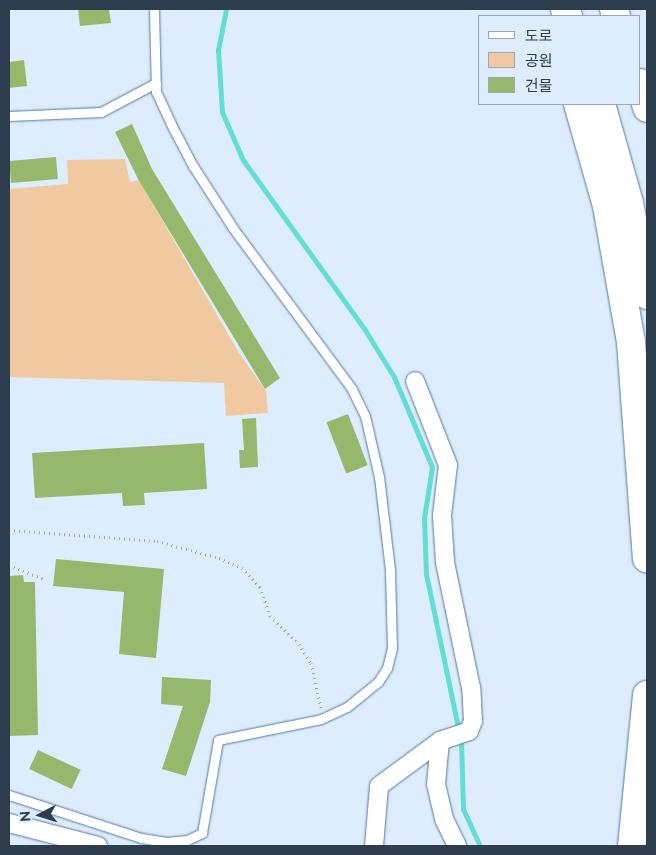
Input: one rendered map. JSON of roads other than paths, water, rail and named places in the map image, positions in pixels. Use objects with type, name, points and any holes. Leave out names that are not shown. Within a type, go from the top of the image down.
[{"type":"highway","points":[[641,87],[647,108]]},
{"type":"highway","points":[[578,105],[607,206],[631,342],[647,558]]},
{"type":"highway","points":[[601,105],[629,203],[647,295]]},
{"type":"highway","points":[[632,846],[647,694]]},
{"type":"highway","points":[[641,846],[647,738]]},
{"type":"street","points":[[374,846],[379,786],[444,740],[469,731],[473,721],[471,688],[445,562],[442,515],[448,465],[415,381]]},
{"type":"street","points":[[444,740],[436,784],[444,819],[457,846]]},
{"type":"street","points":[[9,823],[98,846]]},
{"type":"lane","points":[[9,795],[141,838],[167,842],[188,840],[202,832],[218,740],[321,719],[347,708],[373,687],[387,668],[392,648],[390,570],[374,446],[352,389],[233,228],[193,166],[156,92],[154,9]]},
{"type":"lane","points":[[9,116],[101,112],[156,83]]},
{"type":"waterway","points":[[226,9],[218,50],[222,112],[243,160],[365,330],[394,377],[432,467],[424,518],[426,574],[461,741],[463,809],[480,846]]}]
